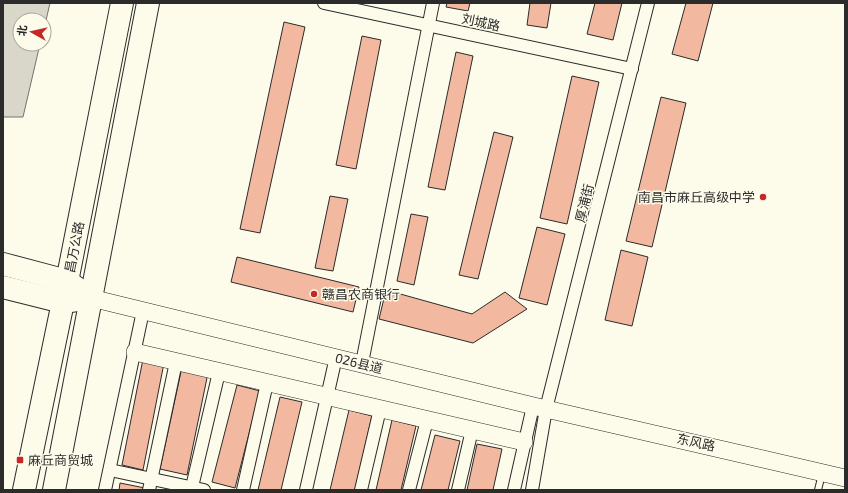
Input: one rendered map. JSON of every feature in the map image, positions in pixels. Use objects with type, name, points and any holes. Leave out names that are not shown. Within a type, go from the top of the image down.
[{"type":"highway","name":"昌万公路","points":[[24,490],[122,3]]},
{"type":"highway","name":"昌万公路","points":[[54,490],[148,3]]},
{"type":"highway","points":[[3,264],[67,281],[90,298]]},
{"type":"highway","points":[[3,287],[63,302],[90,298]]},
{"type":"main road","name":"026县道","points":[[90,298],[540,407]]},
{"type":"main road","points":[[135,352],[524,442]]},
{"type":"main road","name":"东风路","points":[[540,407],[845,478]]},
{"type":"street","name":"刘城路","points":[[324,3],[632,69]]},
{"type":"street","points":[[362,363],[433,3]]},
{"type":"street","name":"厚浦街","points":[[540,407],[632,69],[648,3]]},
{"type":"street","points":[[105,490],[143,311]]},
{"type":"street","points":[[306,490],[336,357]]},
{"type":"street","points":[[151,484],[176,362]]},
{"type":"street","points":[[192,487],[219,372]]},
{"type":"street","points":[[243,490],[267,383]]},
{"type":"street","points":[[514,490],[524,442],[540,407]]},
{"type":"street","points":[[532,490],[540,407]]},
{"type":"street","points":[[361,490],[380,409]]},
{"type":"street","points":[[409,490],[427,420]]},
{"type":"street","points":[[458,490],[472,430]]},
{"type":"street","points":[[110,470],[151,484],[192,487],[204,490]]},
{"type":"lane","points":[[818,490],[823,472]]},
{"type":"shaded area","points":[[3,3],[50,3],[48,12],[12,12],[12,52],[38,52],[23,117],[3,117]]},
{"type":"building","points":[[447,3],[470,3],[468,11],[446,7]]},
{"type":"building","points":[[530,3],[551,3],[547,28],[527,25]]},
{"type":"building","points":[[595,3],[622,3],[613,40],[587,34]]},
{"type":"building","points":[[686,3],[713,3],[698,61],[672,54]]},
{"type":"building","points":[[284,22],[305,27],[260,233],[240,229]]},
{"type":"building","points":[[362,36],[381,40],[356,169],[336,165]]},
{"type":"building","points":[[456,52],[473,56],[445,190],[428,187]]},
{"type":"building","points":[[572,76],[599,82],[567,224],[540,218]]},
{"type":"building","points":[[661,97],[686,103],[652,247],[626,241]]},
{"type":"building","points":[[494,132],[513,137],[478,279],[459,275]]},
{"type":"building","points":[[330,196],[348,199],[333,271],[315,268]]},
{"type":"building","points":[[411,214],[428,217],[414,285],[397,281]]},
{"type":"building","points":[[537,227],[565,234],[547,305],[519,298]]},
{"type":"building","points":[[621,250],[648,257],[632,326],[605,320]]},
{"type":"building","points":[[237,257],[359,287],[353,312],[231,282]]},
{"type":"building","points":[[386,290],[472,314],[505,292],[527,309],[473,343],[379,319]]},
{"type":"building","points":[[143,359],[164,363],[143,470],[122,465]]},
{"type":"building","points":[[182,367],[208,373],[187,475],[160,469]]},
{"type":"building","points":[[237,385],[260,391],[235,488],[212,482]]},
{"type":"building","points":[[280,397],[302,402],[281,490],[258,490]]},
{"type":"building","points":[[349,410],[372,416],[355,490],[330,490]]},
{"type":"building","points":[[392,420],[416,426],[401,490],[376,490]]},
{"type":"building","points":[[435,435],[460,441],[448,490],[421,490]]},
{"type":"building","points":[[477,444],[502,449],[493,490],[467,490]]},
{"type":"building","points":[[120,483],[145,488],[145,490],[119,490]]},
{"type":"place","name":"南昌市麻丘高级中学","points":[[763,197]]},
{"type":"place","name":"赣昌农商银行","points":[[314,294]]},
{"type":"place","name":"麻丘商贸城","points":[[20,460]]}]
